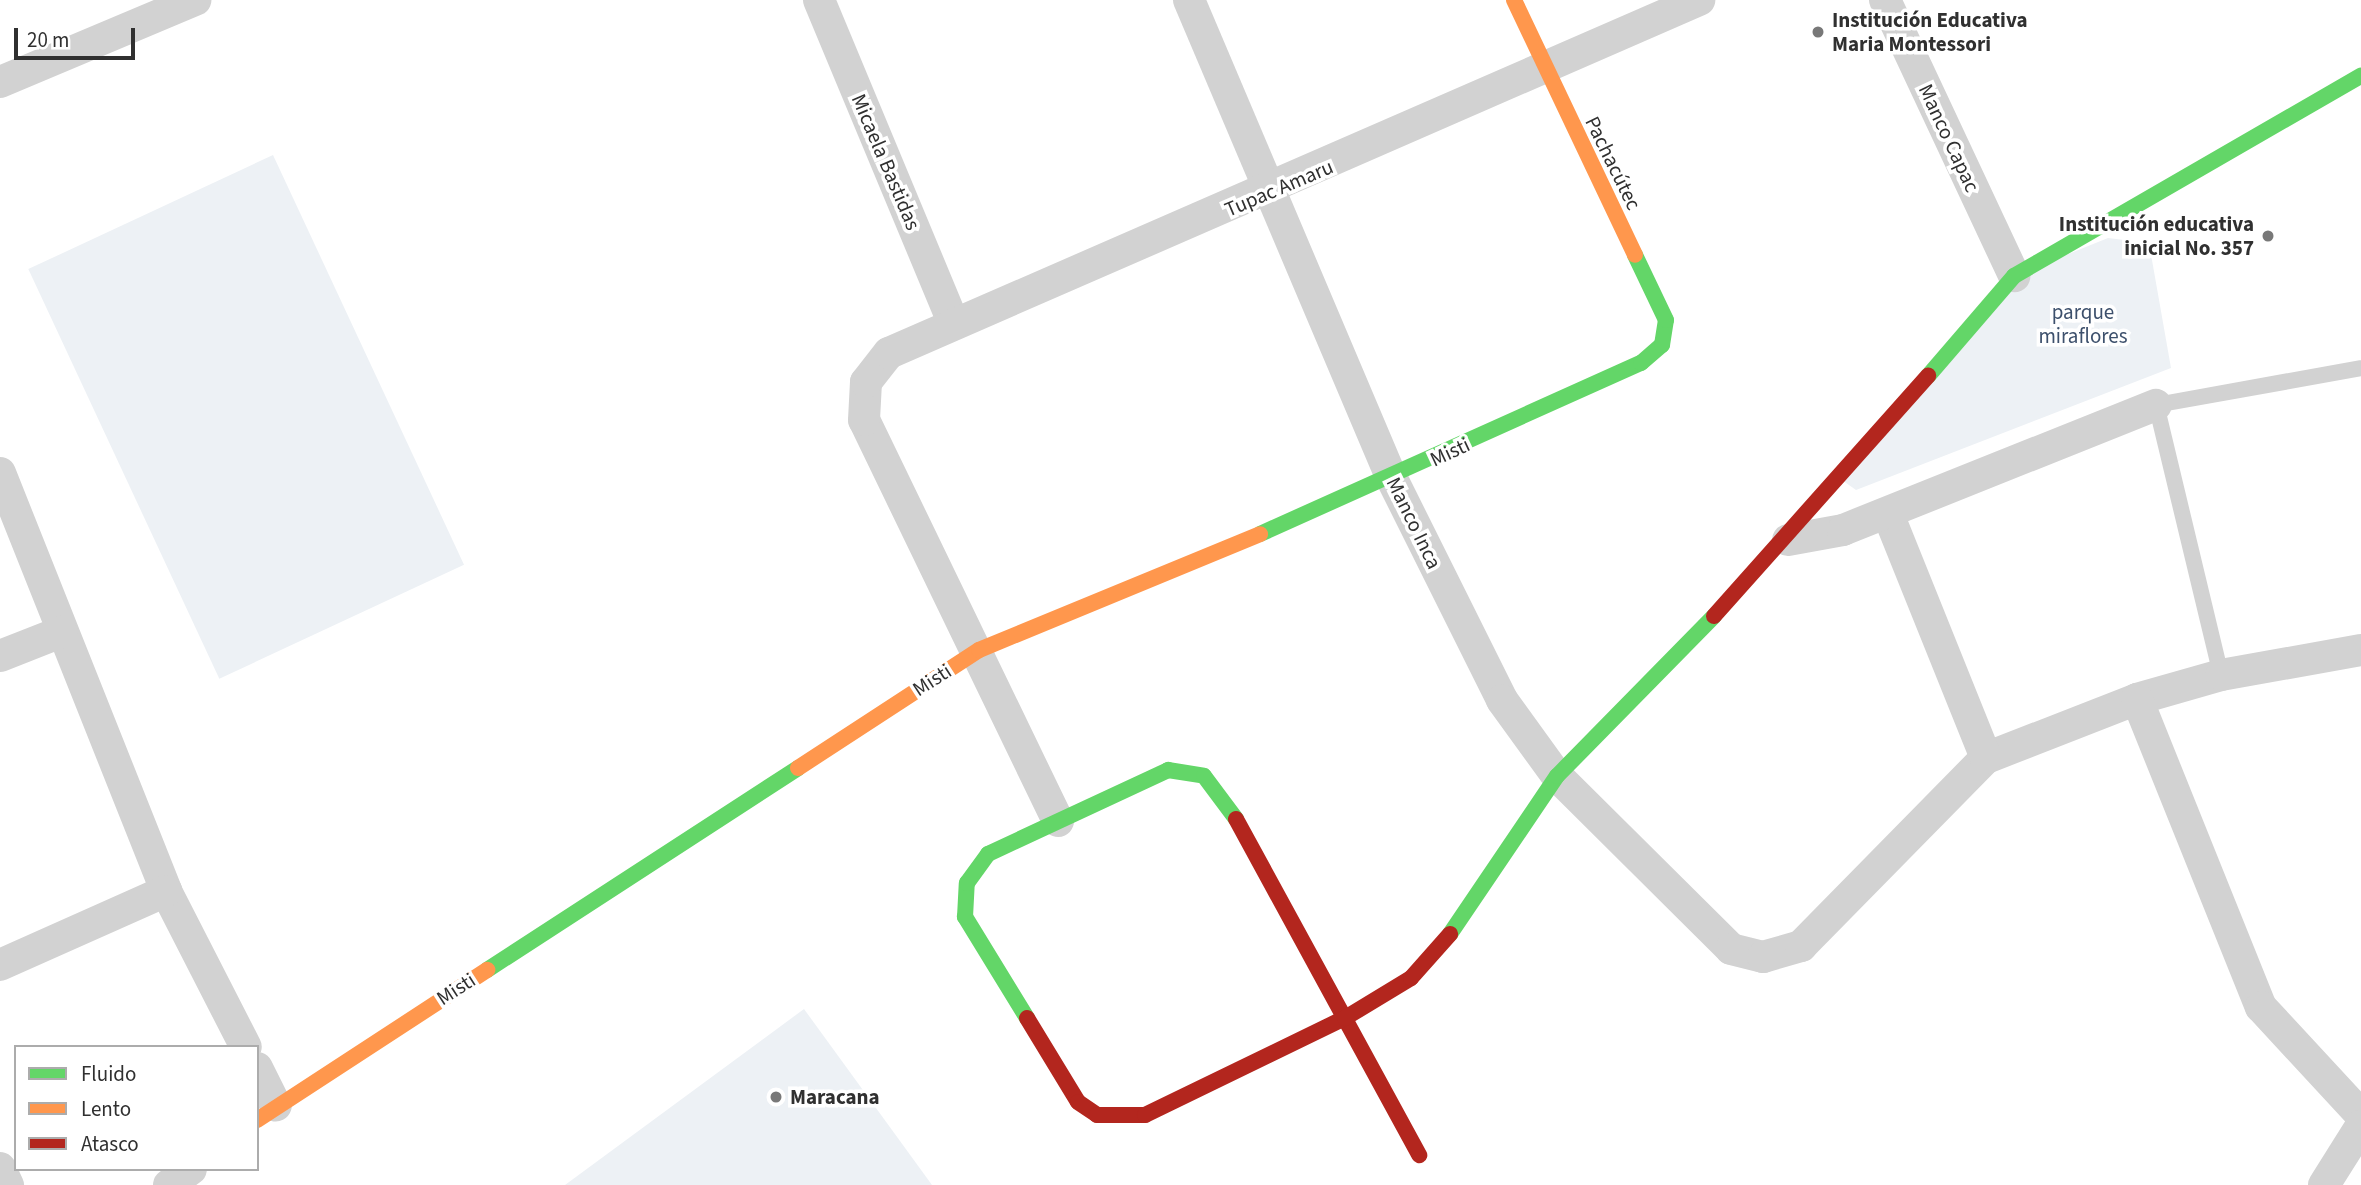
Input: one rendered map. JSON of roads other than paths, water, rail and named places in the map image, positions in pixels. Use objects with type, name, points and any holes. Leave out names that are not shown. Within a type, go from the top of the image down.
[{"type":"street","points":[[0,82],[195,0]]},
{"type":"street","name":"Micaela Bastidas","points":[[818,0],[954,324]]},
{"type":"street","name":"Manco Inca","points":[[1189,0],[1392,479],[1502,700],[1557,776],[1731,949],[1763,957],[1801,946],[1986,758]]},
{"type":"street","name":"Pachacútec","points":[[1514,0],[1544,71],[1666,320],[1662,345]]},
{"type":"street","name":"Tupac Amaru","points":[[979,650],[864,420],[866,382],[889,353],[1270,192],[1699,0]]},
{"type":"street","name":"Manco Capac","points":[[1885,0],[2014,276]]},
{"type":"street","points":[[1419,1154],[1345,1018],[1229,805],[1204,776],[1168,771],[988,855],[967,883],[965,917],[1078,1102],[1097,1115],[1145,1115],[1345,1018],[1411,978],[1455,928],[1557,776],[1788,540],[2014,276],[2361,76]]},
{"type":"street","name":"Misti","points":[[267,1113],[979,650],[1392,479],[1641,363],[1662,345]]},
{"type":"street","points":[[1788,540],[1888,514],[2155,405]]},
{"type":"street","points":[[0,473],[166,891],[245,1045]]},
{"type":"street","points":[[1888,514],[1986,758],[2137,699],[2221,675],[2361,650]]},
{"type":"street","points":[[0,656],[61,632]]},
{"type":"street","points":[[979,650],[1058,821]]},
{"type":"street","points":[[2137,699],[2261,1007],[2361,1115]]},
{"type":"street","points":[[0,965],[166,891]]},
{"type":"street","points":[[259,1078],[267,1113]]},
{"type":"street","points":[[2324,1185],[2361,1126]]},
{"type":"street","points":[[0,1168],[8,1185]]},
{"type":"street","points":[[169,1185],[188,1171]]},
{"type":"lane","points":[[2221,675],[2155,405],[2361,368]]},
{"type":"place","name":"Institución Educativa Maria Montessori","points":[[1818,32]]},
{"type":"place","name":"Institución educativa inicial No. 357","points":[[2268,236]]},
{"type":"place","name":"Maracana","points":[[776,1097]]},
{"type":"park label","name":"parque miraflores","points":[[2083,324]]}]
